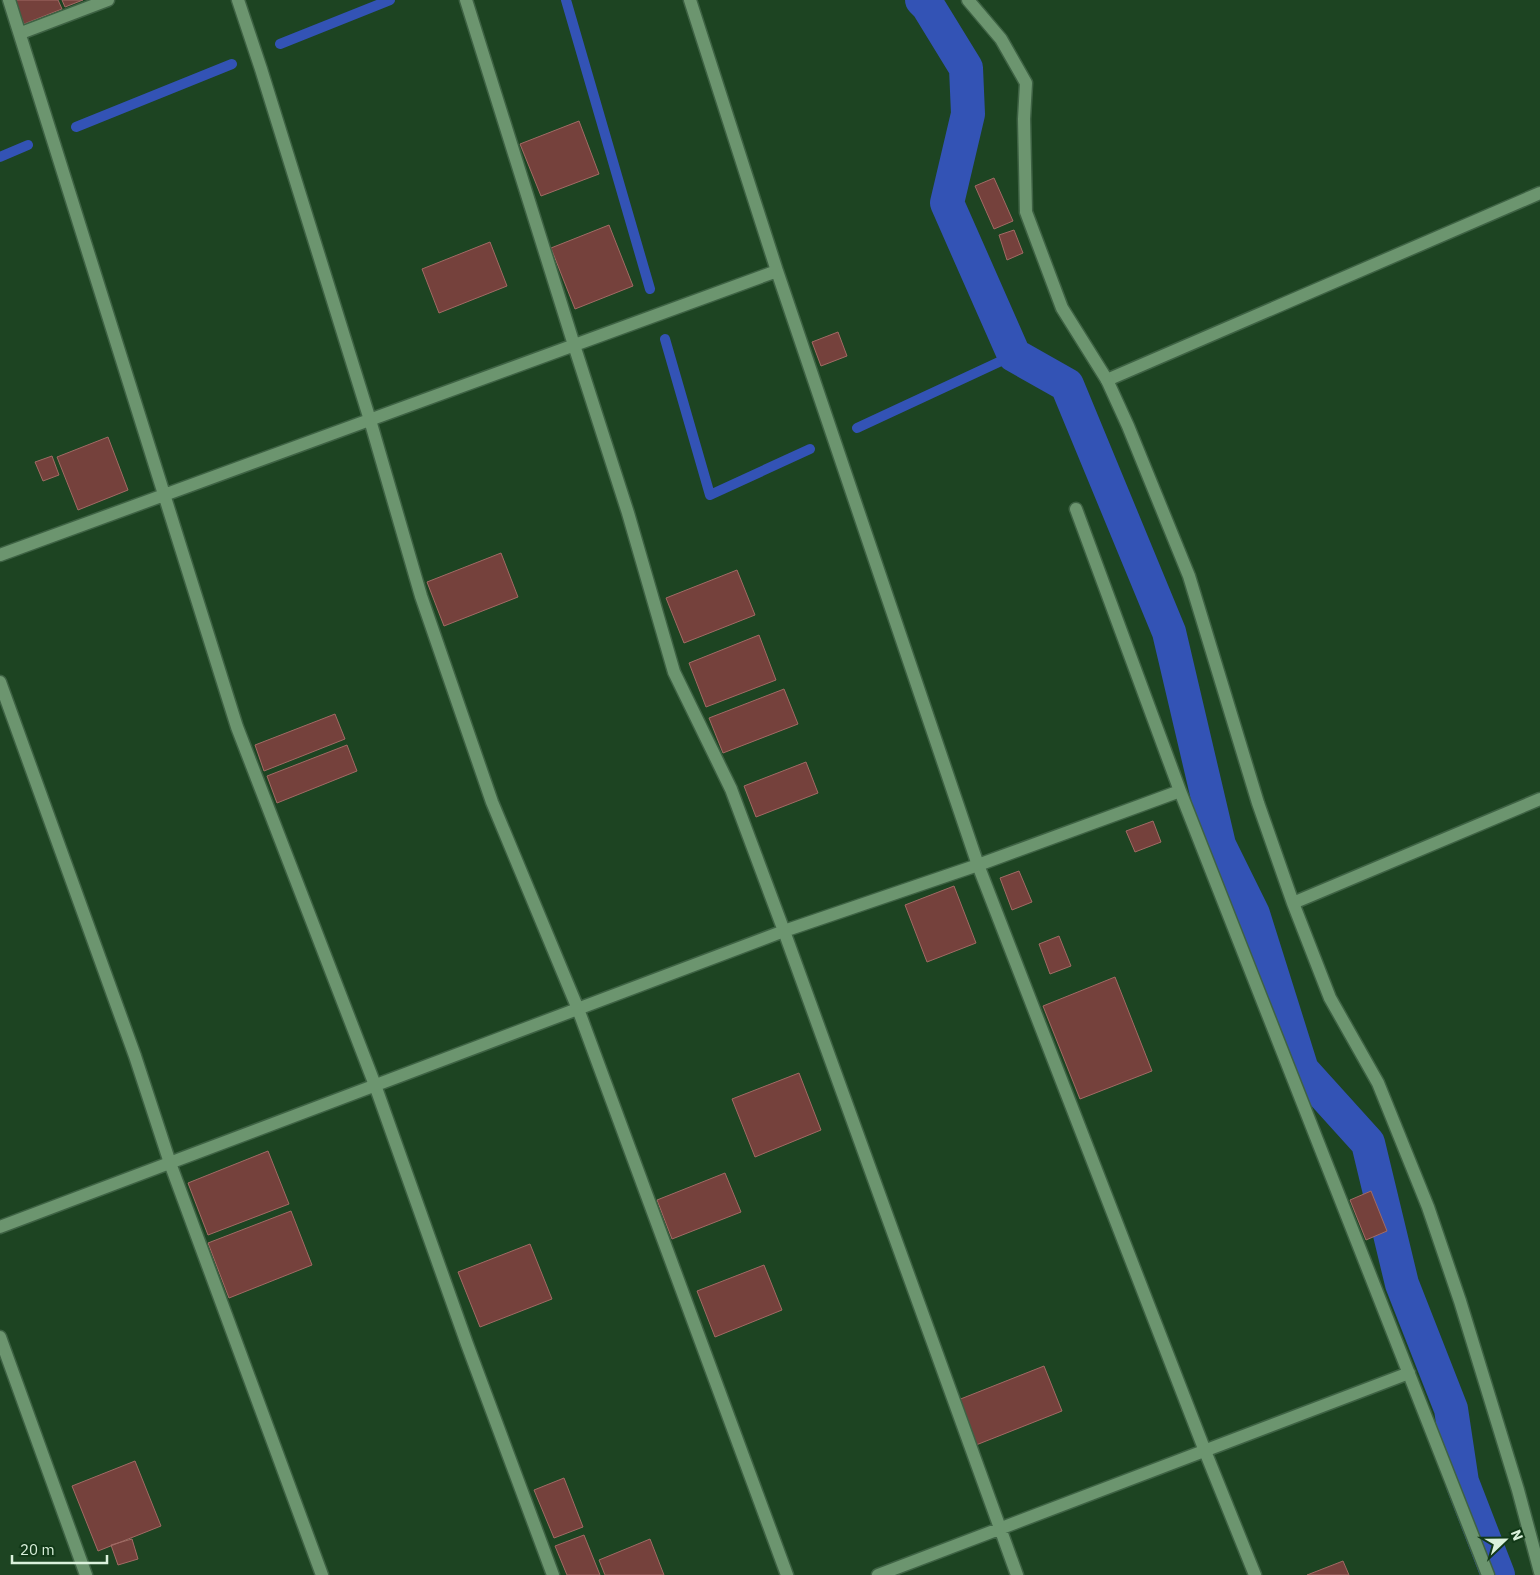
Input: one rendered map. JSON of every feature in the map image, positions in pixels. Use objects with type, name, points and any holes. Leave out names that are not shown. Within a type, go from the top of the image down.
[{"type":"street","points":[[9,0],[237,727],[375,1085],[467,1344],[553,1575]]},
{"type":"street","points":[[20,33],[108,0]]},
{"type":"street","points":[[238,0],[370,420],[421,596],[492,802],[578,1009],[787,1575]]},
{"type":"street","points":[[466,0],[628,513],[674,672],[731,788],[1017,1575]]},
{"type":"street","points":[[690,0],[777,271],[978,865],[1205,1451],[1256,1575]]},
{"type":"street","points":[[968,0],[1001,39],[1026,83],[1024,119],[1026,212],[1062,308],[1107,380],[1128,426],[1189,576],[1258,803],[1293,903],[1330,998],[1378,1083],[1428,1207],[1460,1301],[1518,1490],[1540,1572]]},
{"type":"street","points":[[1107,380],[1540,193]]},
{"type":"street","points":[[0,555],[777,271]]},
{"type":"street","points":[[1076,509],[1180,791],[1488,1575]]},
{"type":"street","points":[[0,682],[135,1056],[170,1162],[322,1575]]},
{"type":"street","points":[[0,1227],[784,931],[978,865],[1180,791]]},
{"type":"street","points":[[1293,903],[1540,799]]},
{"type":"street","points":[[0,1338],[86,1575]]},
{"type":"street","points":[[878,1575],[1409,1373]]},
{"type":"building","points":[[14,0],[58,0],[62,9],[24,24]]},
{"type":"building","points":[[62,0],[83,0],[65,7]]},
{"type":"building","points":[[579,121],[599,174],[541,196],[520,144]]},
{"type":"building","points":[[994,178],[1013,221],[994,229],[975,186]]},
{"type":"building","points":[[609,225],[633,286],[575,309],[551,248]]},
{"type":"building","points":[[1014,230],[1023,253],[1007,260],[999,235]]},
{"type":"building","points":[[490,242],[507,286],[439,313],[422,269]]},
{"type":"building","points":[[838,332],[847,356],[821,366],[812,342]]},
{"type":"building","points":[[108,437],[128,490],[78,510],[57,457]]},
{"type":"building","points":[[52,456],[59,475],[43,481],[35,462]]},
{"type":"building","points":[[501,553],[518,597],[444,626],[427,582]]},
{"type":"building","points":[[737,570],[755,615],[684,643],[666,598]]},
{"type":"building","points":[[759,635],[776,680],[706,707],[689,663]]},
{"type":"building","points":[[784,689],[798,724],[723,753],[709,718]]},
{"type":"building","points":[[335,714],[345,739],[264,771],[255,745]]},
{"type":"building","points":[[347,745],[357,771],[277,803],[267,776]]},
{"type":"building","points":[[806,762],[818,793],[756,817],[744,786]]},
{"type":"building","points":[[1153,821],[1161,842],[1135,852],[1126,831]]},
{"type":"building","points":[[1019,871],[1032,902],[1012,910],[1000,878]]},
{"type":"building","points":[[954,886],[976,943],[927,962],[905,905]]},
{"type":"building","points":[[1059,936],[1071,966],[1050,974],[1039,944]]},
{"type":"building","points":[[1115,977],[1152,1071],[1080,1099],[1043,1006]]},
{"type":"building","points":[[799,1073],[821,1130],[755,1157],[732,1099]]},
{"type":"building","points":[[268,1151],[289,1204],[208,1235],[188,1183]]},
{"type":"building","points":[[725,1173],[741,1212],[672,1239],[657,1200]]},
{"type":"building","points":[[1371,1191],[1387,1231],[1366,1240],[1350,1200]]},
{"type":"building","points":[[291,1211],[312,1265],[229,1298],[208,1243]]},
{"type":"building","points":[[530,1244],[552,1299],[480,1327],[458,1272]]},
{"type":"building","points":[[764,1265],[782,1310],[715,1337],[697,1291]]},
{"type":"building","points":[[1044,1366],[1062,1411],[976,1445],[958,1400]]},
{"type":"building","points":[[135,1461],[161,1526],[98,1551],[72,1486]]},
{"type":"building","points":[[564,1478],[583,1527],[554,1538],[534,1490]]},
{"type":"building","points":[[584,1535],[600,1575],[567,1575],[555,1546]]},
{"type":"building","points":[[132,1539],[138,1559],[118,1565],[111,1545]]},
{"type":"building","points":[[650,1539],[664,1575],[605,1575],[599,1560]]},
{"type":"building","points":[[1343,1561],[1349,1575],[1307,1575]]},
{"type":"waterway","points":[[280,44],[390,0]]},
{"type":"waterway","points":[[566,0],[650,289]]},
{"type":"waterway","points":[[922,0],[928,6],[966,68],[968,114],[947,203],[1014,355],[1067,385],[1169,632],[1219,845],[1253,914],[1302,1070],[1368,1143],[1402,1284],[1451,1409],[1462,1482],[1498,1575]]},
{"type":"waterway","points":[[76,127],[232,64]]},
{"type":"waterway","points":[[0,157],[28,145]]},
{"type":"waterway","points":[[665,339],[710,495],[810,449]]},
{"type":"waterway","points":[[857,428],[1014,355]]}]
